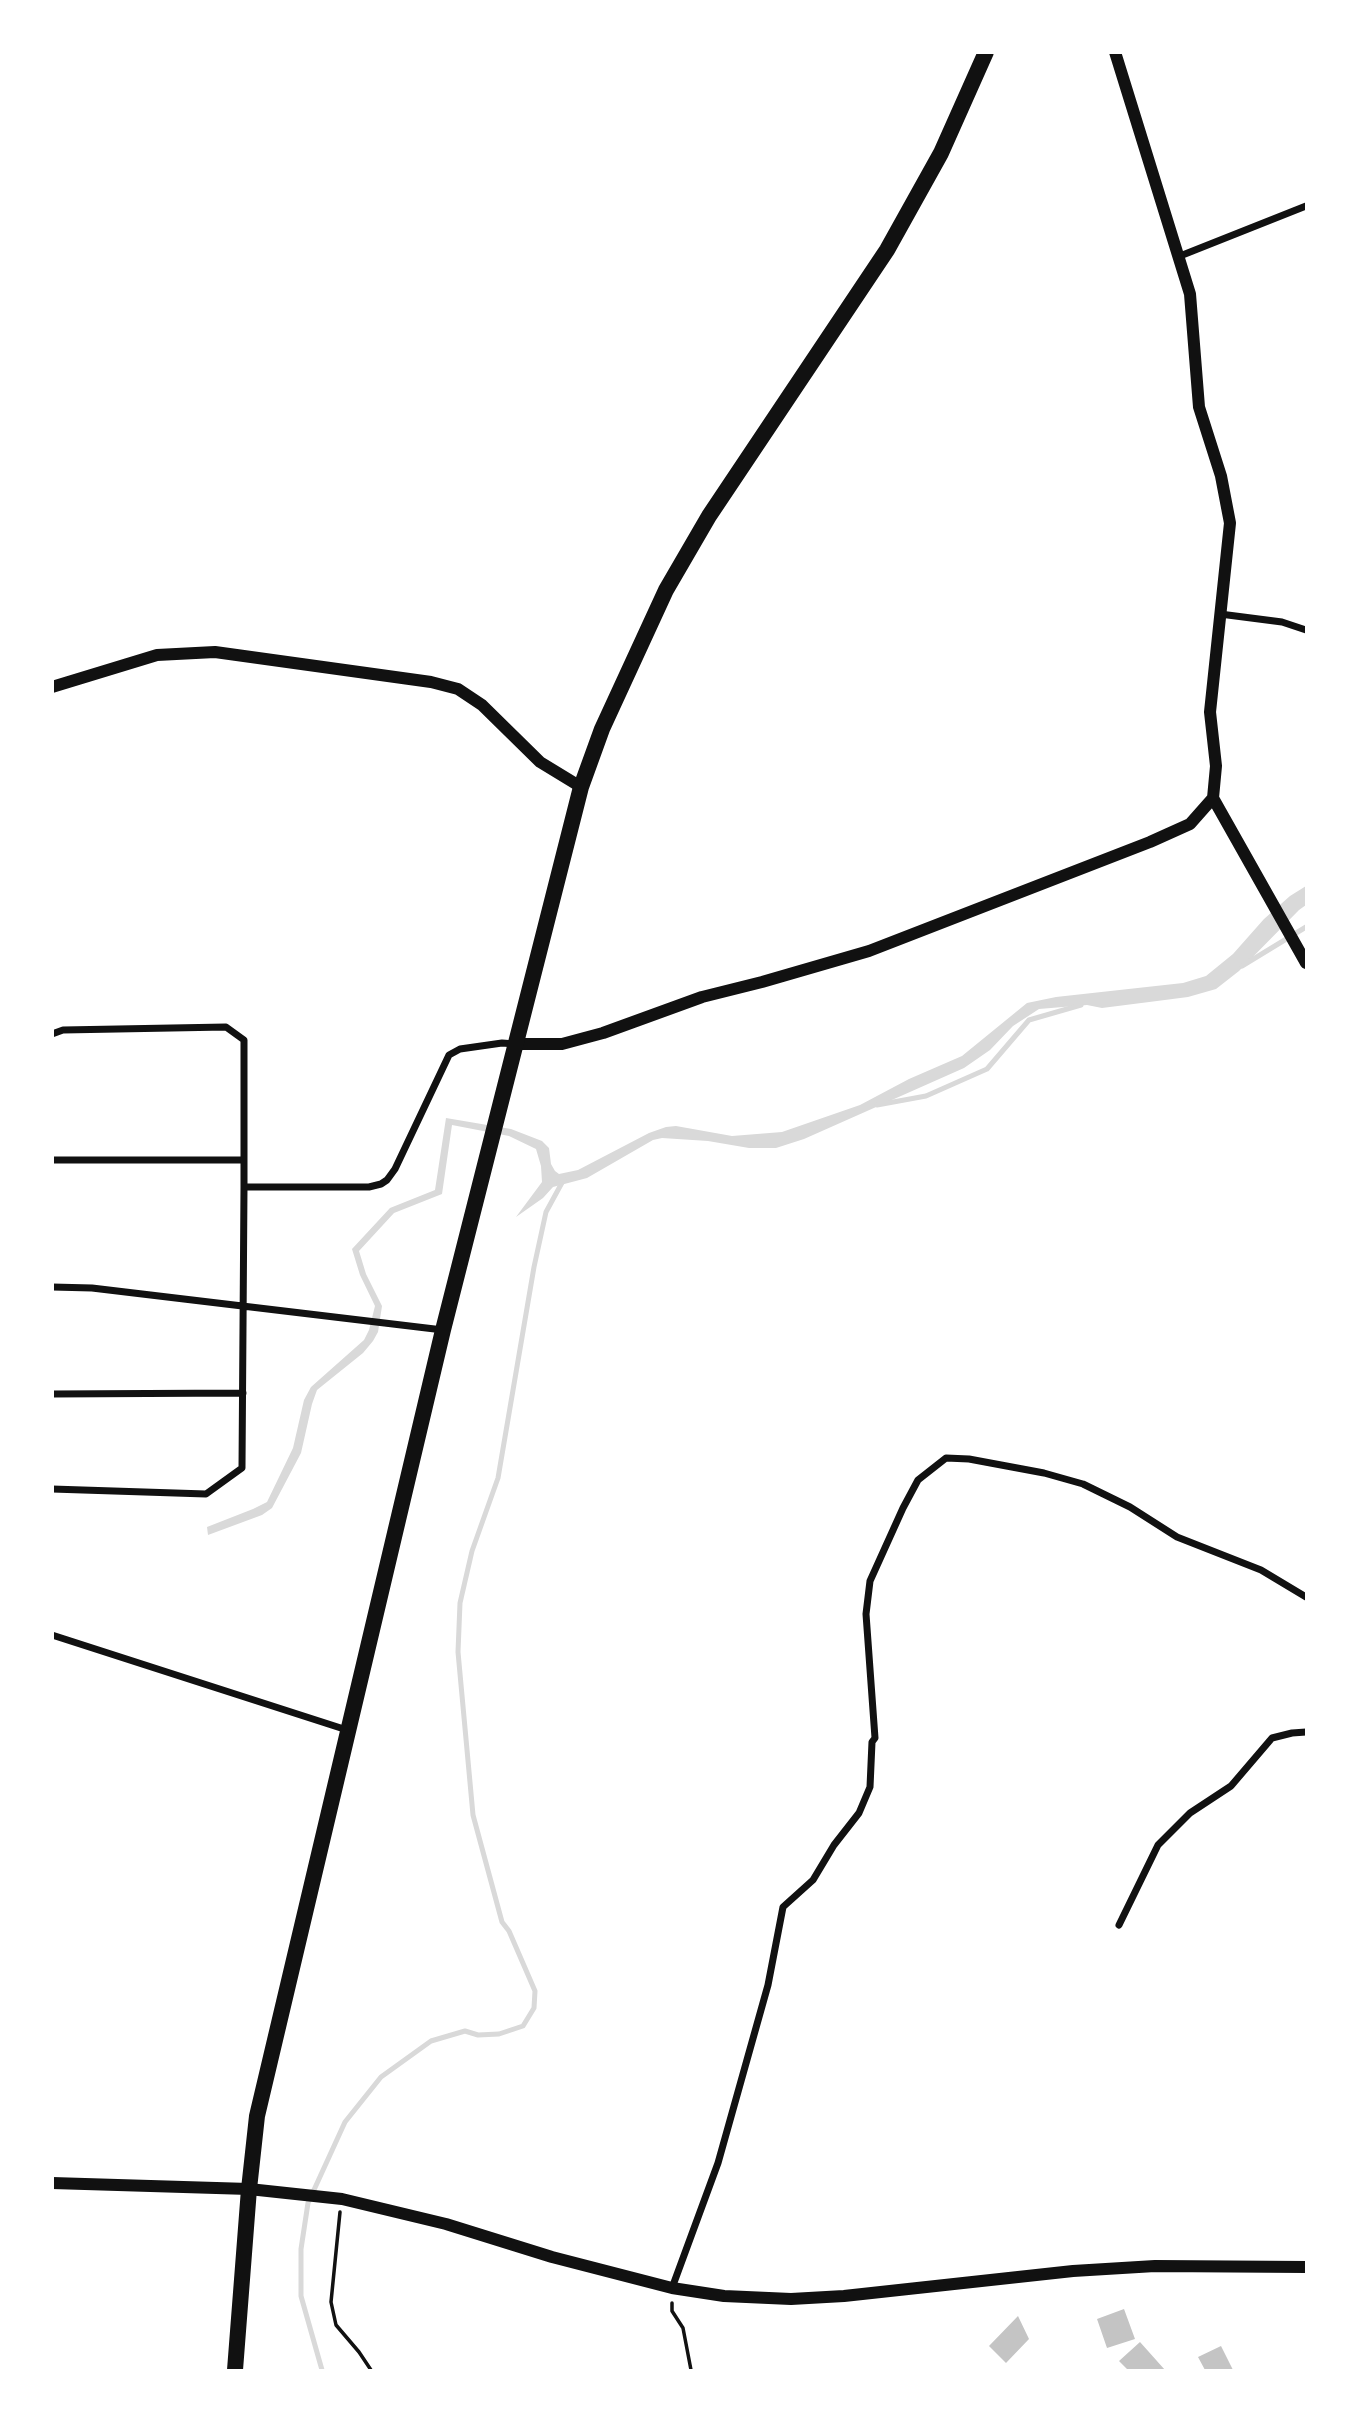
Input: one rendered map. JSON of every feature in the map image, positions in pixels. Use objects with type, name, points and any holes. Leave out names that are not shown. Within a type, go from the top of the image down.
[{"type":"main road","points":[[234,2371],[257,2116],[443,1330],[581,787],[602,729],[666,590],[709,516],[887,250],[941,153],[986,52]]},
{"type":"street","points":[[1115,52],[1190,294],[1199,407],[1221,475],[1230,523],[1210,712],[1216,766],[1213,798],[1307,963]]},
{"type":"street","points":[[1180,256],[1307,206]]},
{"type":"street","points":[[1219,614],[1282,622],[1307,630]]},
{"type":"street","points":[[52,687],[157,655],[215,652],[431,682],[458,689],[482,705],[540,762],[581,787]]},
{"type":"street","points":[[244,1187],[369,1188],[381,1184],[395,1169],[449,1055],[460,1049],[502,1043],[562,1044],[603,1033],[702,997],[869,951],[1150,842],[1190,824],[1213,798]]},
{"type":"street","points":[[52,1034],[63,1030],[226,1027],[244,1040],[242,1468],[205,1494],[52,1489]]},
{"type":"street","points":[[52,1160],[243,1160]]},
{"type":"street","points":[[52,1287],[92,1288],[443,1330]]},
{"type":"street","points":[[52,1394],[243,1393]]},
{"type":"street","points":[[672,2288],[718,2163],[768,1985],[782,1907],[813,1880],[859,1813],[870,1787],[875,1738],[866,1614],[870,1581],[918,1479],[946,1458],[1044,1473],[1083,1484],[1130,1507],[1177,1537],[1261,1570],[1307,1597]]},
{"type":"street","points":[[52,1635],[347,1730]]},
{"type":"street","points":[[1119,1925],[1158,1844],[1190,1813],[1231,1786],[1272,1738],[1307,1732]]},
{"type":"street","points":[[52,2183],[249,2189],[342,2199],[446,2224],[552,2257],[672,2288],[724,2296],[791,2299],[844,2296],[1100,2270],[1245,2265],[1307,2267]]},
{"type":"path","points":[[342,2199],[331,2302],[336,2325],[371,2371]]},
{"type":"path","points":[[672,2288],[672,2311],[683,2328],[691,2371]]},
{"type":"shaded area","points":[[1306,886],[1306,905],[1239,971],[1216,989],[1188,997],[1102,1008],[1087,1005],[1039,1009],[1013,1026],[990,1050],[964,1068],[804,1139],[776,1148],[749,1148],[708,1141],[662,1138],[653,1140],[587,1178],[553,1187],[543,1198],[516,1217],[542,1182],[536,1149],[509,1136],[452,1125],[442,1194],[394,1213],[359,1251],[366,1274],[382,1306],[378,1332],[373,1341],[363,1353],[317,1390],[301,1453],[272,1508],[262,1515],[208,1535],[207,1527],[267,1502],[293,1448],[304,1400],[311,1387],[364,1340],[375,1306],[360,1275],[352,1249],[390,1208],[435,1190],[446,1118],[511,1129],[542,1141],[549,1148],[551,1164],[559,1174],[578,1170],[666,1127],[676,1126],[732,1136],[782,1132],[860,1105],[909,1079],[962,1056],[1027,1003],[1056,997],[1183,983],[1206,976],[1233,954],[1264,919]]},
{"type":"building","points":[[1124,2309],[1135,2339],[1107,2348],[1097,2319]]},
{"type":"building","points":[[1018,2316],[1029,2339],[1006,2363],[989,2346]]},
{"type":"building","points":[[1140,2342],[1165,2370],[1128,2370],[1119,2361]]},
{"type":"building","points":[[1221,2346],[1233,2370],[1205,2370],[1198,2357]]},
{"type":"waterway","points":[[1242,966],[1306,927]]},
{"type":"waterway","points":[[877,1105],[926,1096],[987,1069],[1029,1020],[1081,1005]]},
{"type":"waterway","points":[[322,2370],[301,2296],[301,2249],[308,2203],[345,2122],[381,2077],[431,2041],[465,2031],[478,2035],[499,2034],[523,2026],[534,2008],[535,1991],[509,1931],[502,1922],[473,1815],[458,1652],[460,1603],[472,1551],[498,1478],[546,1212],[564,1179]]}]
